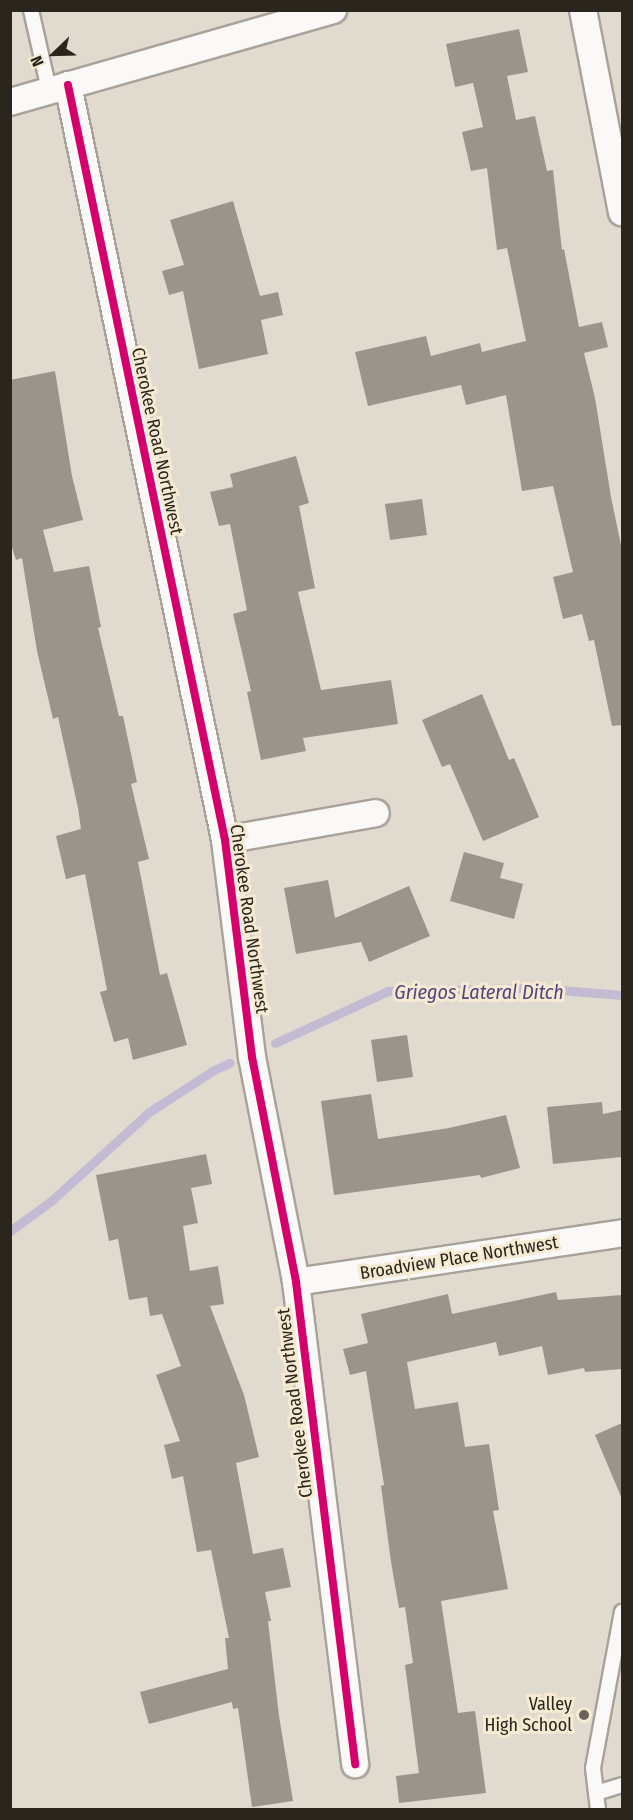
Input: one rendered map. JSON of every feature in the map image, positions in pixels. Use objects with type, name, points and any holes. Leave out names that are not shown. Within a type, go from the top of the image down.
[{"type":"street","points":[[10,102],[333,10]]},
{"type":"street","points":[[583,10],[622,212]]},
{"type":"street","name":"Cherokee Road Northwest","points":[[58,88],[225,840],[252,1057],[296,1282],[355,1764]]},
{"type":"street","points":[[225,840],[376,813]]},
{"type":"street","name":"Broadview Place Northwest","points":[[296,1282],[622,1233]]},
{"type":"lane","points":[[31,10],[58,88]]},
{"type":"lane","points":[[598,1809],[592,1768],[622,1612]]},
{"type":"lane","points":[[596,1793],[622,1785]]},
{"type":"building","points":[[519,29],[528,72],[507,76],[516,120],[535,116],[547,171],[553,170],[562,250],[564,249],[579,327],[602,322],[608,347],[584,353],[595,398],[622,550],[622,725],[612,726],[594,640],[589,641],[582,614],[563,619],[553,577],[573,572],[553,486],[522,491],[506,395],[466,405],[461,385],[368,406],[355,352],[426,336],[431,356],[480,343],[482,352],[526,341],[507,248],[497,250],[487,168],[471,171],[462,132],[483,127],[473,83],[455,87],[446,44]]},
{"type":"building","points":[[233,201],[260,296],[278,292],[283,315],[261,320],[268,354],[199,369],[183,291],[169,295],[162,271],[184,265],[170,220]]},
{"type":"building","points":[[55,371],[72,476],[83,520],[43,530],[54,572],[89,566],[101,627],[98,628],[119,716],[123,716],[137,782],[131,784],[149,859],[138,862],[160,975],[167,973],[187,1045],[133,1060],[128,1038],[114,1042],[100,992],[107,990],[85,874],[66,879],[56,836],[81,829],[78,808],[58,717],[53,719],[37,651],[22,558],[16,560],[10,541],[10,380]]},
{"type":"building","points":[[296,456],[309,503],[299,506],[315,588],[298,592],[321,690],[391,680],[398,724],[303,738],[306,751],[261,760],[247,692],[251,691],[233,614],[247,610],[230,524],[219,526],[210,492],[233,487],[230,474]]},
{"type":"building","points":[[422,499],[427,535],[390,540],[385,504]]},
{"type":"building","points":[[482,694],[509,760],[514,758],[539,817],[483,841],[450,764],[442,767],[422,720]]},
{"type":"building","points":[[464,852],[504,863],[500,878],[523,884],[514,919],[450,901]]},
{"type":"building","points":[[328,880],[335,918],[409,886],[430,936],[369,962],[361,942],[296,954],[284,888]]},
{"type":"building","points":[[407,1035],[413,1077],[377,1082],[371,1040]]},
{"type":"building","points":[[371,1094],[378,1139],[449,1128],[506,1115],[520,1168],[481,1178],[480,1175],[334,1195],[321,1101]]},
{"type":"building","points":[[602,1102],[603,1114],[622,1110],[622,1157],[553,1164],[547,1107]]},
{"type":"building","points":[[206,1154],[212,1184],[191,1188],[198,1223],[183,1226],[190,1271],[218,1266],[224,1304],[210,1306],[244,1395],[259,1457],[236,1463],[253,1554],[283,1548],[291,1587],[265,1592],[271,1621],[268,1621],[279,1716],[293,1801],[252,1807],[238,1708],[233,1709],[232,1702],[149,1724],[140,1692],[228,1669],[225,1638],[229,1638],[211,1550],[197,1552],[183,1476],[172,1479],[164,1445],[180,1441],[156,1375],[181,1366],[162,1314],[150,1316],[147,1297],[129,1300],[118,1239],[109,1241],[96,1175]]},
{"type":"building","points":[[556,1292],[558,1300],[622,1295],[622,1369],[585,1372],[584,1368],[548,1375],[542,1346],[499,1356],[496,1342],[407,1362],[415,1409],[458,1402],[465,1447],[489,1444],[499,1510],[493,1511],[508,1589],[441,1601],[458,1713],[475,1711],[486,1793],[399,1803],[396,1776],[419,1773],[405,1665],[413,1663],[405,1607],[399,1608],[391,1562],[381,1486],[384,1485],[366,1371],[350,1375],[343,1349],[368,1343],[361,1314],[448,1294],[452,1314]]},
{"type":"building","points":[[622,1423],[622,1499],[595,1435]]},
{"type":"waterway","name":"Griegos Lateral Ditch","points":[[275,1043],[388,991],[536,988],[622,995]]},
{"type":"waterway","name":"Griegos Lateral Ditch","points":[[10,1231],[51,1201],[149,1112],[214,1070],[229,1063]]},
{"type":"cycle path","points":[[68,85],[225,840],[252,1057],[296,1282],[355,1764]]},
{"type":"place","name":"Valley High School","points":[[584,1715]]}]
